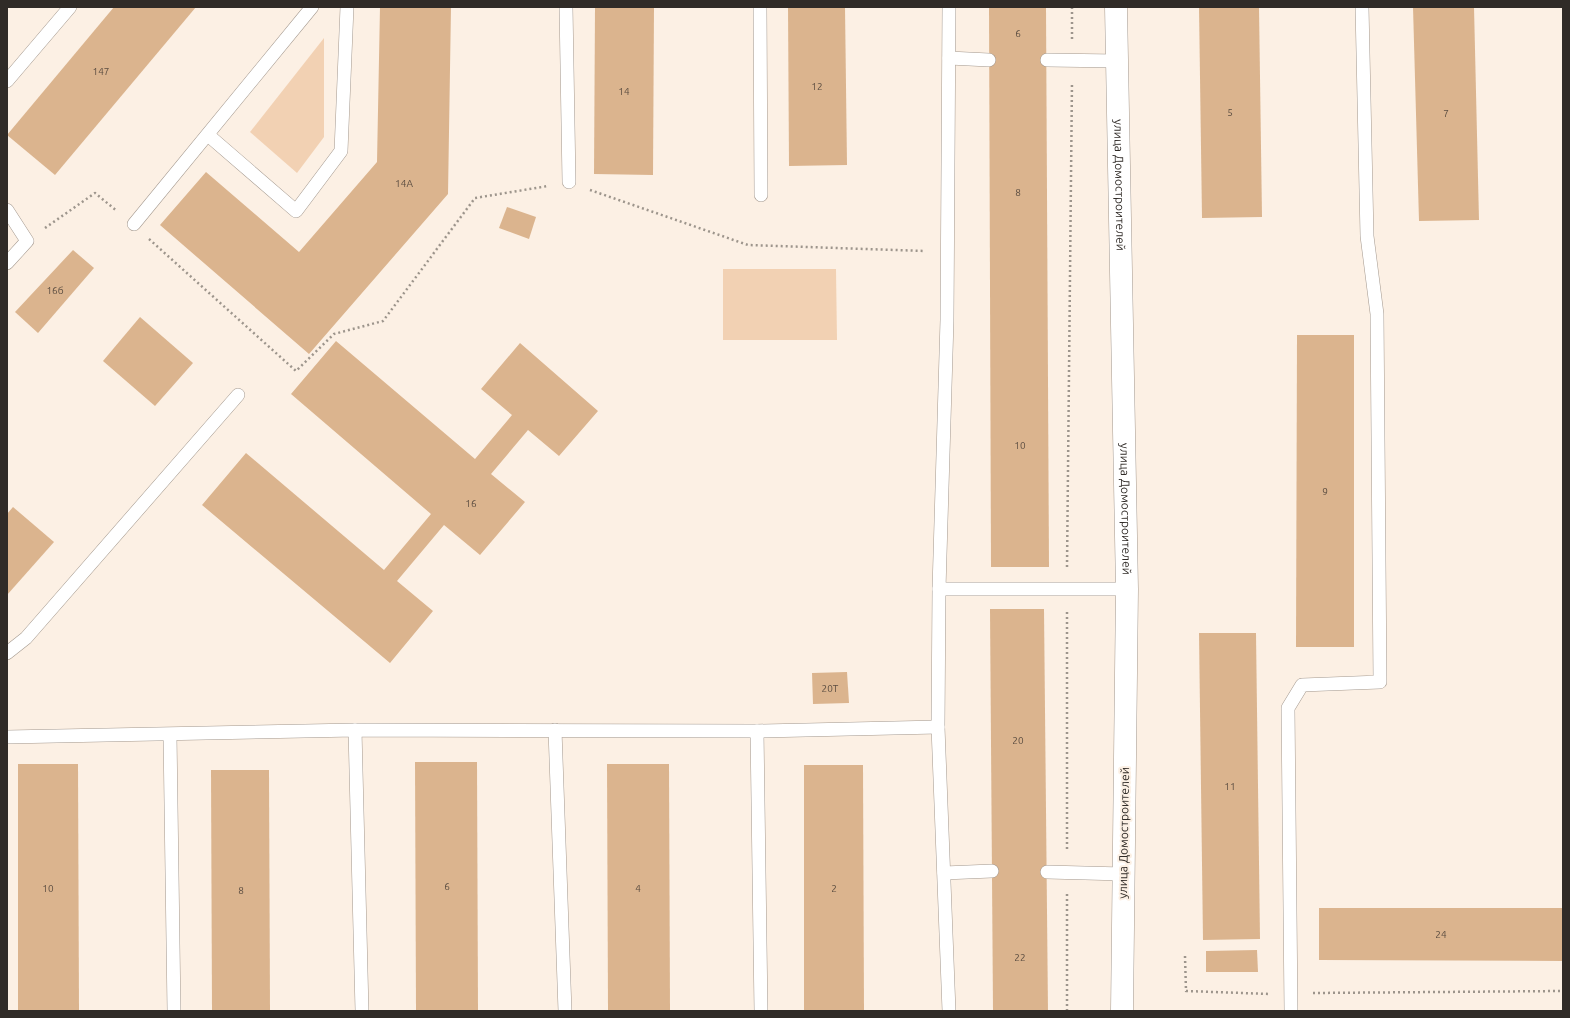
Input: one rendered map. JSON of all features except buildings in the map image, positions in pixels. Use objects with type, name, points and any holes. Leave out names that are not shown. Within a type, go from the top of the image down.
[{"type":"street","name":"улица Домостроителей","points":[[1116,7],[1127,589],[1122,1011]]},
{"type":"lane","points":[[7,81],[70,7]]},
{"type":"lane","points":[[134,224],[312,7]]},
{"type":"lane","points":[[208,135],[296,211],[341,151],[347,7]]},
{"type":"lane","points":[[566,7],[569,182]]},
{"type":"lane","points":[[760,7],[761,195]]},
{"type":"lane","points":[[949,7],[950,58],[947,320],[938,727],[949,1011]]},
{"type":"lane","points":[[1291,1011],[1288,708],[1302,685],[1380,682],[1377,314],[1367,236],[1362,7]]},
{"type":"lane","points":[[950,58],[989,60]]},
{"type":"lane","points":[[1047,60],[1117,60]]},
{"type":"lane","points":[[7,210],[26,241],[7,263]]},
{"type":"lane","points":[[7,653],[26,638],[238,395]]},
{"type":"lane","points":[[940,589],[1127,589]]},
{"type":"lane","points":[[7,737],[170,735],[355,730],[757,731],[938,727]]},
{"type":"lane","points":[[355,730],[362,1011]]},
{"type":"lane","points":[[555,730],[564,1011]]},
{"type":"lane","points":[[757,731],[761,1011]]},
{"type":"lane","points":[[170,735],[174,1011]]},
{"type":"lane","points":[[944,873],[992,871]]},
{"type":"lane","points":[[1047,872],[1123,874]]},
{"type":"path","points":[[1067,1011],[1067,589],[1072,7]]},
{"type":"path","points":[[26,241],[95,193],[134,224],[296,371],[334,334],[383,320],[475,198],[569,182],[748,245],[948,252]]},
{"type":"path","points":[[1185,956],[1186,991],[1281,994],[1563,991]]},
{"type":"shaded area","points":[[324,38],[324,137],[297,173],[250,132]]},
{"type":"shaded area","points":[[723,269],[836,269],[837,340],[723,340]]}]
